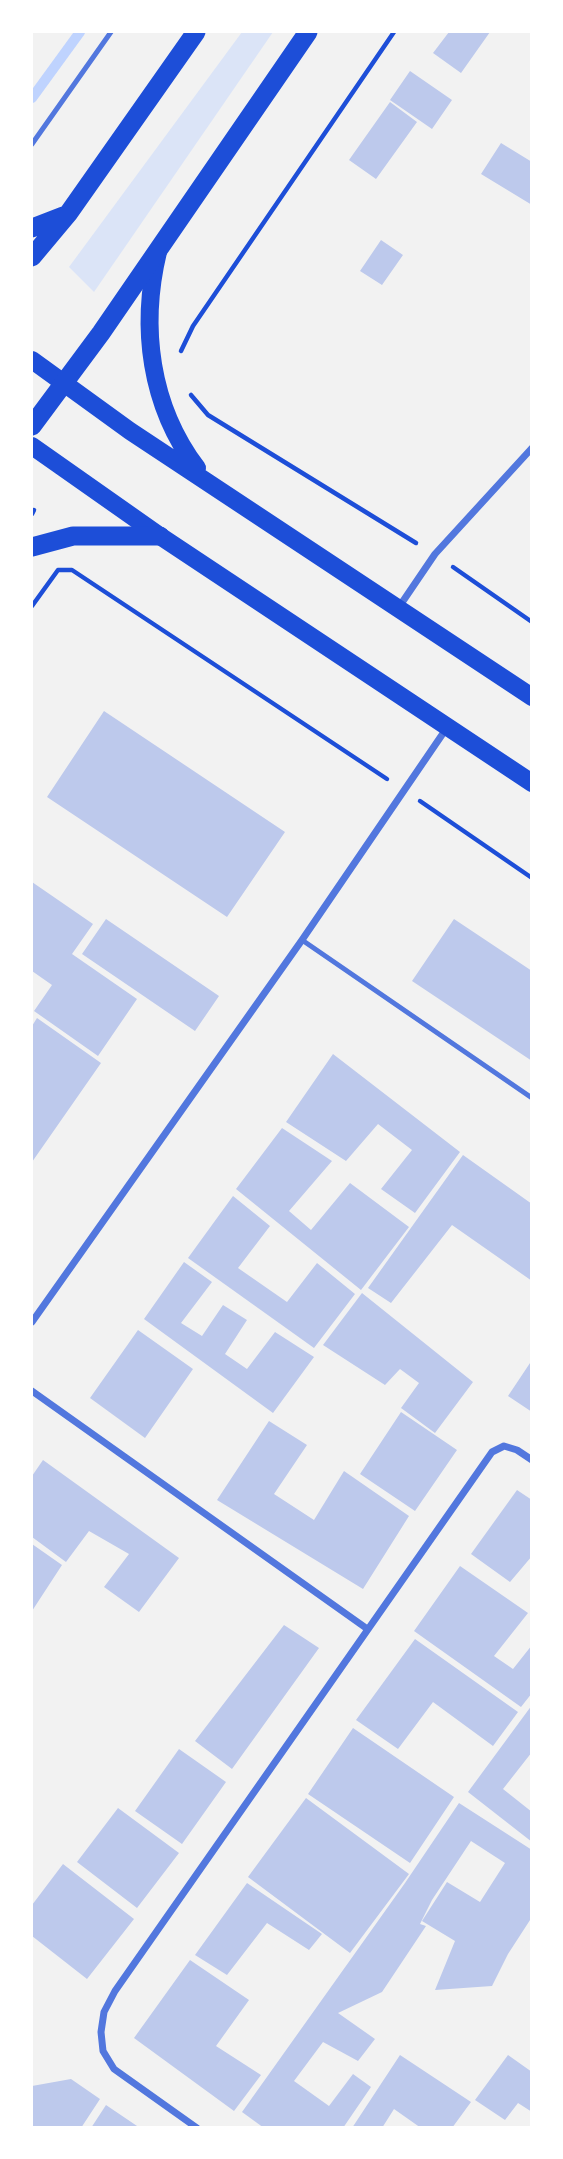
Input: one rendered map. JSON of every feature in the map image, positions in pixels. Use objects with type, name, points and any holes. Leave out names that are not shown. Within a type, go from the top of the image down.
[{"type":"highway","points":[[32,257],[68,214],[196,32]]},
{"type":"highway","points":[[32,426],[101,333],[307,32]]},
{"type":"highway","points":[[32,228],[68,214]]},
{"type":"highway","points":[[32,547],[74,536],[160,536]]},
{"type":"main road","points":[[159,247],[149,306],[159,395],[169,425],[205,480]]},
{"type":"main road","points":[[32,360],[130,431],[531,697]]},
{"type":"main road","points":[[32,446],[160,536],[531,783]]},
{"type":"street","points":[[398,607],[435,554],[531,448]]},
{"type":"street","points":[[32,1322],[302,940],[448,727]]},
{"type":"street","points":[[32,1391],[366,1629]]},
{"type":"street","points":[[197,2127],[114,2069],[103,2051],[101,2032],[104,2012],[115,1991],[492,1452],[504,1446],[517,1450],[531,1460]]},
{"type":"lane","points":[[32,144],[111,32]]},
{"type":"lane","points":[[302,940],[531,1098]]},
{"type":"path","points":[[177,359],[193,326],[394,32]]},
{"type":"path","points":[[186,383],[191,396],[208,415],[435,554],[531,622]]},
{"type":"path","points":[[32,606],[58,570],[72,570],[404,790],[531,878]]},
{"type":"shaded area","points":[[242,32],[273,32],[94,292],[69,267]]},
{"type":"building","points":[[449,32],[490,32],[461,73],[433,53]]},
{"type":"building","points":[[410,71],[452,100],[432,129],[390,100]]},
{"type":"building","points":[[390,102],[417,122],[376,179],[349,160]]},
{"type":"building","points":[[501,143],[532,162],[532,205],[481,174]]},
{"type":"building","points":[[381,240],[403,255],[382,285],[360,271]]},
{"type":"building","points":[[104,711],[285,832],[227,917],[47,797]]},
{"type":"building","points":[[32,882],[93,924],[72,954],[137,999],[98,1056],[34,1011],[52,985],[32,971]]},
{"type":"building","points":[[106,919],[219,996],[195,1031],[82,954]]},
{"type":"building","points":[[454,919],[532,971],[532,1061],[412,981]]},
{"type":"building","points":[[37,1018],[101,1063],[32,1162],[32,1026]]},
{"type":"building","points":[[333,1054],[460,1152],[415,1213],[381,1189],[412,1150],[378,1124],[346,1161],[286,1122]]},
{"type":"building","points":[[282,1128],[332,1161],[289,1211],[311,1230],[350,1183],[409,1227],[361,1290],[236,1189]]},
{"type":"building","points":[[463,1155],[532,1204],[532,1281],[452,1225],[391,1303],[368,1288]]},
{"type":"building","points":[[233,1196],[270,1226],[238,1268],[287,1302],[317,1263],[355,1294],[314,1348],[188,1258]]},
{"type":"building","points":[[184,1262],[212,1282],[181,1323],[202,1336],[223,1305],[247,1320],[225,1354],[247,1369],[275,1332],[314,1357],[273,1413],[144,1319]]},
{"type":"building","points":[[362,1293],[473,1382],[435,1433],[401,1408],[419,1383],[400,1369],[385,1385],[323,1345]]},
{"type":"building","points":[[138,1330],[193,1369],[145,1438],[90,1398]]},
{"type":"building","points":[[532,1360],[532,1412],[508,1396]]},
{"type":"building","points":[[401,1412],[457,1450],[415,1511],[360,1474]]},
{"type":"building","points":[[269,1421],[307,1445],[274,1494],[314,1520],[344,1471],[409,1516],[363,1589],[217,1500]]},
{"type":"building","points":[[43,1460],[179,1558],[139,1612],[104,1587],[129,1554],[89,1531],[66,1562],[32,1537],[32,1476]]},
{"type":"building","points":[[517,1490],[532,1500],[532,1556],[510,1582],[471,1554]]},
{"type":"building","points":[[32,1544],[62,1565],[32,1611]]},
{"type":"building","points":[[460,1566],[528,1613],[494,1656],[513,1669],[532,1645],[532,1693],[521,1707],[414,1631]]},
{"type":"building","points":[[284,1625],[319,1648],[232,1769],[195,1741]]},
{"type":"building","points":[[415,1639],[518,1712],[493,1746],[433,1702],[398,1749],[356,1720]]},
{"type":"building","points":[[532,1705],[532,1752],[503,1789],[532,1812],[532,1842],[468,1792]]},
{"type":"building","points":[[353,1728],[454,1797],[410,1863],[308,1794]]},
{"type":"building","points":[[179,1749],[226,1782],[182,1844],[135,1811]]},
{"type":"building","points":[[306,1798],[409,1874],[350,1953],[248,1877]]},
{"type":"building","points":[[459,1803],[532,1850],[532,1917],[508,1954],[492,1986],[435,1990],[455,1941],[422,1921],[447,1882],[480,1902],[505,1863],[471,1841],[432,1900],[420,1924],[426,1926],[382,1992],[338,2013],[375,2039],[358,2061],[323,2042],[294,2081],[329,2106],[353,2074],[371,2087],[343,2128],[264,2128],[242,2112]]},
{"type":"building","points":[[118,1808],[179,1853],[137,1908],[77,1862]]},
{"type":"building","points":[[63,1864],[134,1919],[87,1979],[32,1936],[32,1905]]},
{"type":"building","points":[[247,1883],[322,1934],[309,1950],[267,1923],[227,1975],[195,1955]]},
{"type":"building","points":[[190,1960],[249,2000],[216,2046],[261,2075],[234,2111],[134,2038]]},
{"type":"building","points":[[400,2055],[471,2102],[452,2128],[421,2128],[394,2109],[382,2128],[352,2128]]},
{"type":"building","points":[[508,2055],[532,2072],[532,2112],[518,2103],[505,2120],[475,2100]]},
{"type":"building","points":[[71,2079],[100,2099],[81,2128],[32,2128],[32,2086]]},
{"type":"building","points":[[106,2105],[140,2128],[91,2128]]},
{"type":"waterway","points":[[32,98],[80,32]]}]
